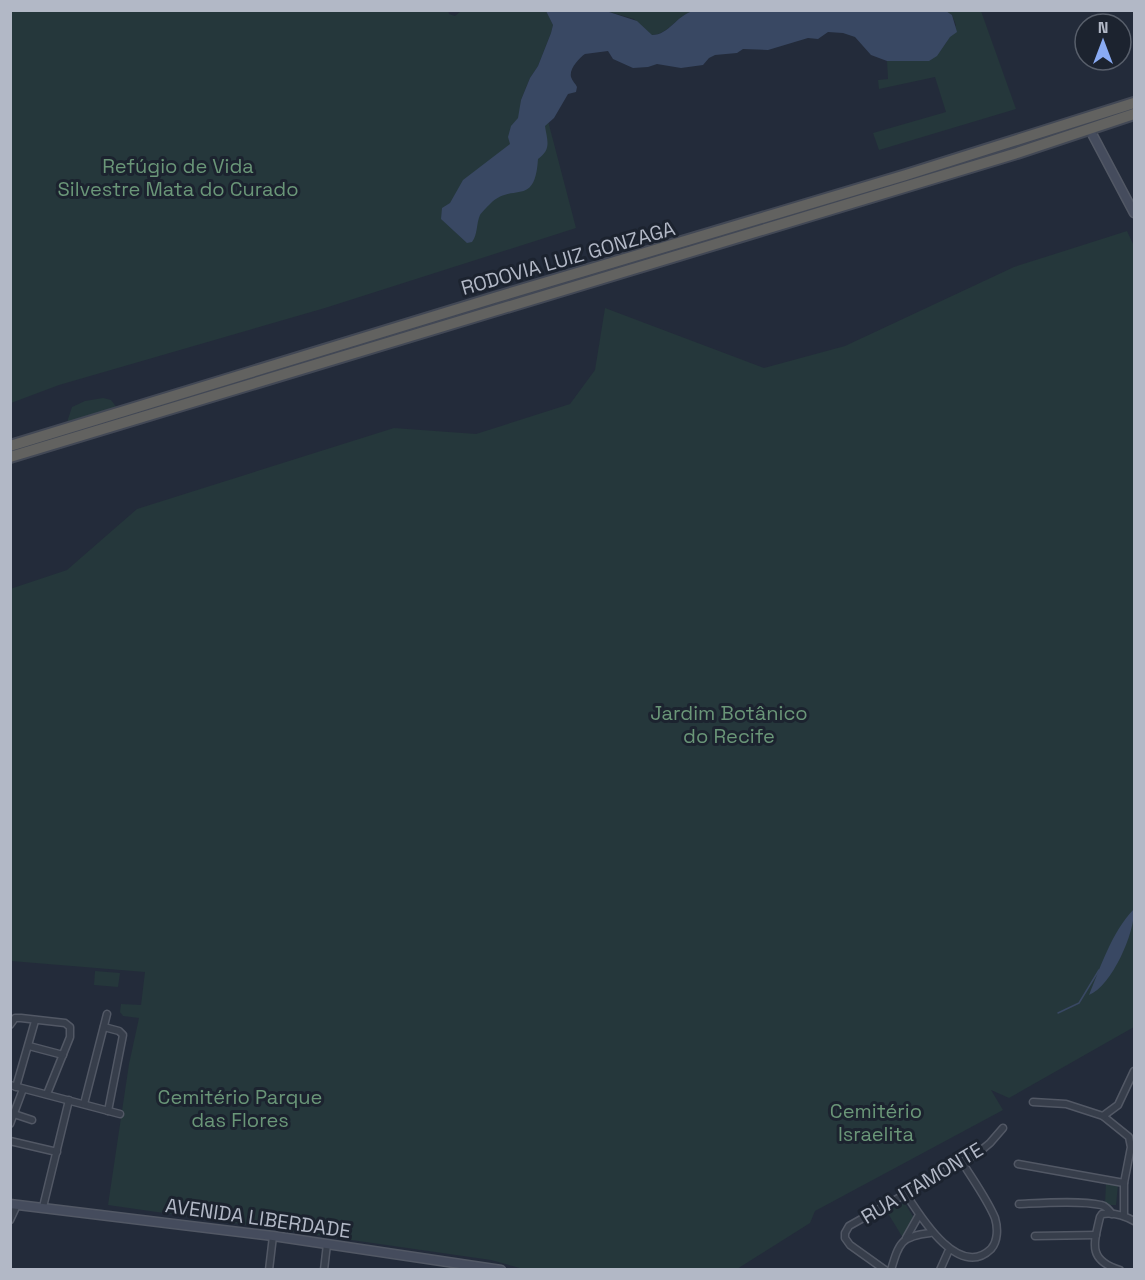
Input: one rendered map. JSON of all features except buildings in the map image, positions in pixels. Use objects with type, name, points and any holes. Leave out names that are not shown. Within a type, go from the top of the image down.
[{"type":"highway","name":"RODOVIA LUIZ GONZAGA","points":[[10,447],[483,301],[906,175],[1134,103]]},
{"type":"highway","name":"RODOVIA LUIZ GONZAGA","points":[[10,457],[1017,153],[1134,114]]},
{"type":"main road","points":[[1089,128],[1134,213]]},
{"type":"main road","name":"AVENIDA LIBERDADE","points":[[14,1204],[446,1257],[501,1269]]},
{"type":"street","points":[[84,1104],[107,1014]]},
{"type":"street","points":[[35,1021],[29,1046],[13,1086],[120,1114]]},
{"type":"street","points":[[13,1022],[68,1024],[71,1030],[47,1094]]},
{"type":"street","points":[[104,1026],[119,1031],[123,1035],[108,1111]]},
{"type":"street","points":[[29,1046],[63,1055]]},
{"type":"street","points":[[1103,1116],[1118,1105],[1133,1075]]},
{"type":"street","points":[[10,1124],[23,1089]]},
{"type":"street","points":[[43,1207],[69,1100]]},
{"type":"street","points":[[1033,1102],[1066,1104],[1103,1116],[1129,1137],[1131,1142],[1124,1183],[1124,1216]]},
{"type":"street","points":[[14,1114],[32,1120]]},
{"type":"street","name":"RUA ITAMONTE","points":[[885,1269],[850,1245],[845,1238],[849,1226],[962,1162],[990,1143],[1002,1128]]},
{"type":"street","points":[[10,1141],[57,1152]]},
{"type":"street","points":[[906,1194],[930,1233],[948,1252],[956,1257],[967,1259],[981,1258],[995,1245],[995,1219],[962,1162]]},
{"type":"street","points":[[1018,1164],[1124,1183]]},
{"type":"street","points":[[1019,1204],[1049,1202],[1099,1205],[1108,1209],[1112,1214]]},
{"type":"street","points":[[10,1220],[14,1204]]},
{"type":"street","points":[[1120,1269],[1112,1267],[1098,1257],[1094,1247],[1100,1217],[1104,1213],[1124,1216],[1134,1221]]},
{"type":"street","points":[[906,1239],[919,1215]]},
{"type":"street","points":[[891,1269],[899,1246],[906,1239],[930,1233]]},
{"type":"street","points":[[1035,1236],[1096,1235]]},
{"type":"street","points":[[269,1269],[273,1236]]},
{"type":"street","points":[[324,1269],[327,1244]]},
{"type":"street","points":[[940,1269],[948,1252]]},
{"type":"green space","name":"Refúgio de Vida Silvestre Mata do Curado","points":[[448,10],[449,14],[455,16],[461,11],[546,11],[553,25],[551,33],[521,100],[520,112],[548,121],[576,228],[325,308],[59,385],[11,403],[10,11]]},
{"type":"green space","points":[[606,11],[693,11],[682,16],[663,32],[651,35],[634,19]]},
{"type":"green space","points":[[946,11],[981,11],[1016,109],[879,150],[873,133],[946,112],[935,77],[879,89],[878,80],[888,79],[887,61],[923,60],[936,55],[942,49],[956,25],[952,15]]},
{"type":"green space","name":"Jardim Botânico do Recife","points":[[1127,231],[1134,246],[1134,1027],[1009,1098],[991,1090],[1003,1110],[815,1211],[810,1223],[737,1269],[523,1269],[491,1260],[108,1205],[129,1064],[139,1018],[123,1016],[120,1012],[121,1004],[141,1005],[145,972],[11,961],[10,589],[67,570],[137,509],[394,428],[476,434],[570,404],[595,370],[605,308],[764,368],[845,346],[1014,267]]},
{"type":"green space","points":[[103,398],[111,400],[117,408],[66,425],[72,407],[85,401]]},
{"type":"green space","points":[[95,971],[120,973],[118,987],[94,985]]},
{"type":"green space","points":[[1106,1182],[1118,1185],[1116,1205],[1105,1205]]},
{"type":"green space","points":[[899,1203],[906,1205],[914,1218],[903,1238],[886,1210]]},
{"type":"water","points":[[546,11],[606,11],[637,21],[652,35],[663,32],[682,16],[693,11],[946,11],[952,15],[957,32],[950,37],[937,56],[929,61],[887,61],[871,55],[855,37],[828,32],[818,39],[808,38],[768,50],[743,49],[737,53],[715,55],[703,65],[681,68],[657,64],[633,68],[613,59],[608,51],[585,54],[577,61],[571,74],[577,87],[576,92],[568,94],[554,118],[545,126],[547,148],[538,159],[532,184],[521,192],[506,194],[490,204],[480,215],[472,242],[467,243],[441,219],[442,208],[450,203],[463,180],[510,144],[508,137],[511,126],[518,118],[521,100],[551,33],[553,25]]},
{"type":"water","points":[[1133,910],[1131,931],[1114,970],[1098,990],[1089,995],[1113,940]]},
{"type":"waterway","points":[[1058,1013],[1079,1003],[1099,970]]},
{"type":"park label","name":"Cemitério Parque das Flores","points":[[240,1108]]},
{"type":"park label","name":"Cemitério Israelita","points":[[876,1122]]}]
